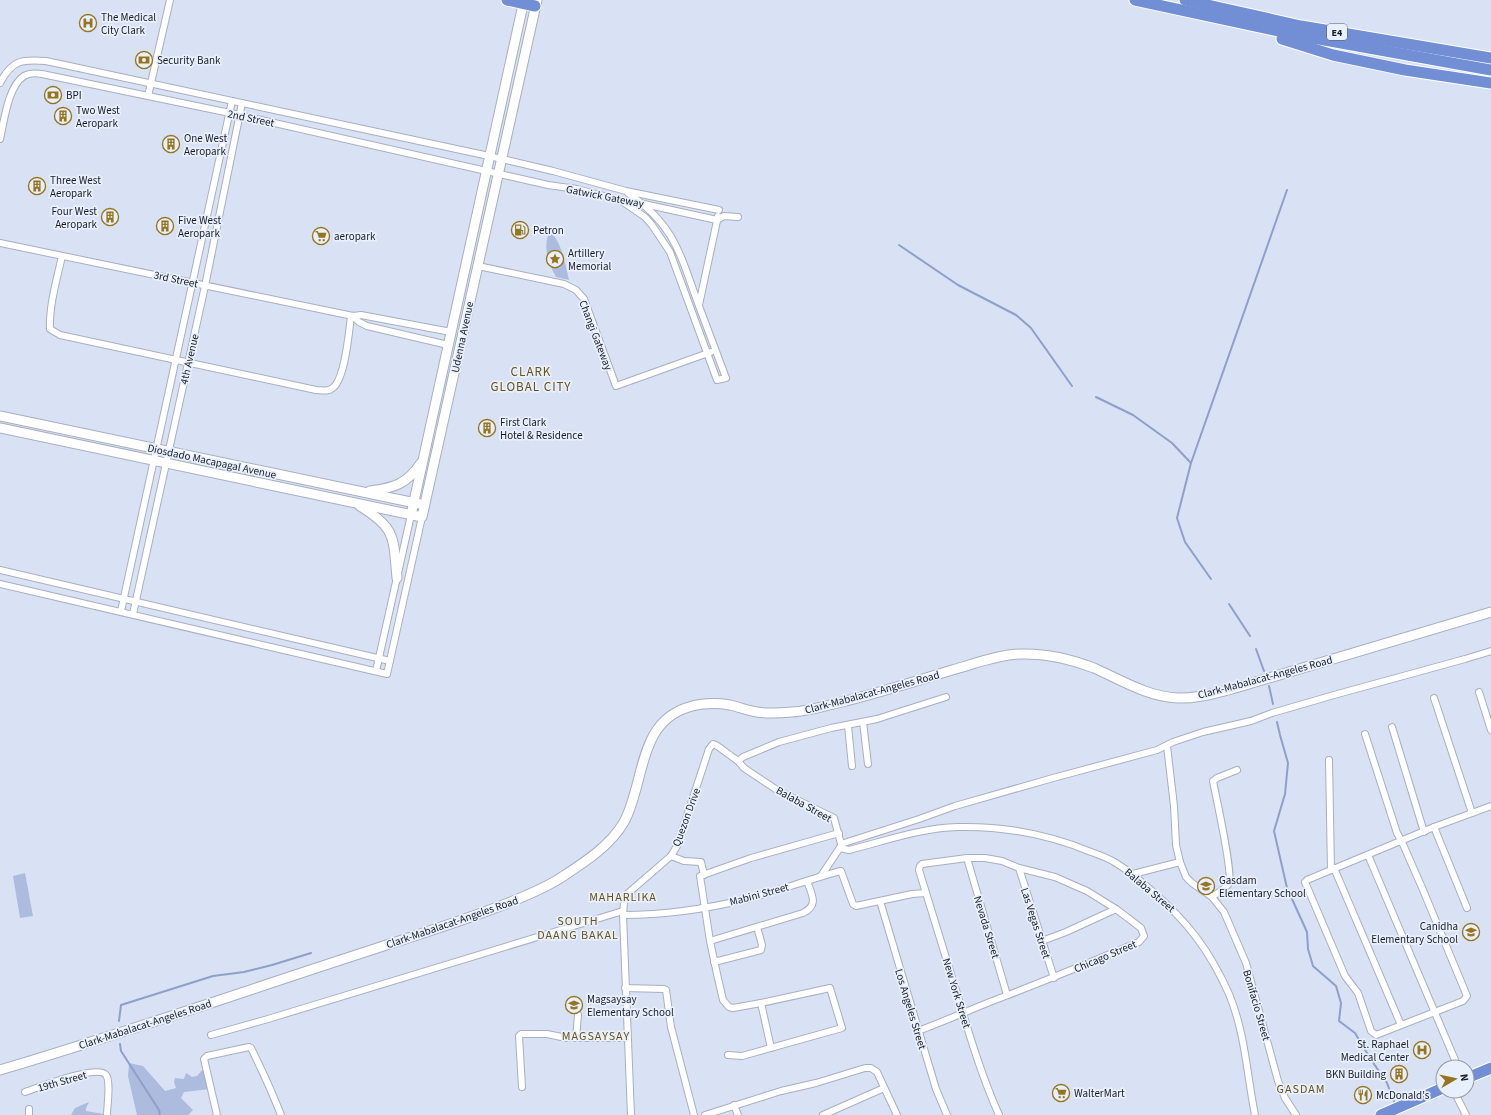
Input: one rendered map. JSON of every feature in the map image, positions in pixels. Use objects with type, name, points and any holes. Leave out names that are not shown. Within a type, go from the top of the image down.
[{"type":"highway","points":[[507,0],[536,3]]},
{"type":"highway","name":"E4","points":[[1135,0],[1250,25],[1382,51],[1491,70]]},
{"type":"highway","name":"E4","points":[[1185,0],[1301,26],[1491,58]]},
{"type":"highway","name":"E4","points":[[1250,25],[1255,30],[1333,55],[1405,70],[1491,83]]},
{"type":"highway","points":[[1475,1075],[1491,1068]]},
{"type":"highway","points":[[1381,1115],[1435,1091]]},
{"type":"main road","name":"Udenna Avenue","points":[[411,515],[524,2]]},
{"type":"main road","name":"Udenna Avenue","points":[[422,517],[536,3]]},
{"type":"main road","name":"Diosdado Macapagal Avenue","points":[[0,416],[425,505]]},
{"type":"main road","name":"Diosdado Macapagal Avenue","points":[[0,428],[422,517]]},
{"type":"main road","points":[[363,493],[384,490],[399,485],[412,475],[423,460]]},
{"type":"main road","points":[[355,503],[378,518],[389,530],[394,547],[397,578]]},
{"type":"main road","name":"Clark-Mabalacat-Angeles Road","points":[[0,1070],[123,1032],[488,911],[553,883],[601,848],[615,835],[624,822],[633,803],[646,749],[659,728],[673,714],[688,707],[716,704],[730,705],[756,712],[795,712],[864,696],[985,661],[1020,654],[1057,657],[1090,666],[1143,690],[1159,695],[1179,698],[1198,696],[1232,688],[1491,612]]},
{"type":"street","points":[[148,96],[170,0]]},
{"type":"street","name":"2nd Street","points":[[0,83],[6,72],[16,63],[31,60],[46,61],[489,156]]},
{"type":"street","points":[[94,84],[97,72]]},
{"type":"street","name":"2nd Street","points":[[0,139],[13,89],[18,81],[25,75],[38,74],[94,84],[230,113],[486,170]]},
{"type":"street","name":"4th Avenue","points":[[121,611],[232,101]]},
{"type":"street","name":"4th Avenue","points":[[133,614],[205,286],[242,103]]},
{"type":"street","name":"Gatwick Gateway","points":[[489,156],[626,192]]},
{"type":"street","name":"Gatwick Gateway","points":[[486,170],[548,185],[577,189],[622,201],[644,204],[717,220]]},
{"type":"street","points":[[215,180],[226,183]]},
{"type":"street","points":[[622,201],[645,217],[666,243],[676,265],[717,380],[726,378],[684,262],[673,238],[660,220],[644,204],[626,192]]},
{"type":"street","points":[[626,192],[719,210],[724,216]]},
{"type":"street","points":[[699,305],[719,210]]},
{"type":"street","points":[[717,220],[724,216],[738,217]]},
{"type":"street","points":[[666,243],[673,238]]},
{"type":"street","name":"3rd Street","points":[[0,243],[352,316],[361,315],[451,332]]},
{"type":"street","points":[[62,256],[52,309],[50,329],[60,334],[316,390],[328,391],[338,384],[352,316]]},
{"type":"street","name":"Changi Gateway","points":[[478,266],[564,284],[576,290],[584,299],[616,386],[708,354]]},
{"type":"street","name":"3rd Street","points":[[352,316],[367,326],[448,345]]},
{"type":"street","points":[[708,354],[716,351]]},
{"type":"street","name":"Udenna Avenue","points":[[411,515],[376,671],[387,674],[422,517]]},
{"type":"street","points":[[0,570],[390,661]]},
{"type":"street","points":[[0,584],[376,671]]},
{"type":"street","points":[[821,876],[841,846],[956,806],[1150,752],[1167,746],[1173,742],[1203,732],[1256,719],[1334,694],[1491,651]]},
{"type":"street","points":[[1479,692],[1491,730]]},
{"type":"street","points":[[738,762],[743,756],[780,742],[831,728],[863,722],[914,708],[946,697]]},
{"type":"street","points":[[1434,698],[1472,814]]},
{"type":"street","points":[[863,722],[868,764]]},
{"type":"street","points":[[848,726],[852,766]]},
{"type":"street","points":[[1392,727],[1424,832]]},
{"type":"street","points":[[1365,734],[1397,833],[1402,842],[1467,996],[1463,1000],[1376,1035],[1371,1031],[1358,993],[1345,976],[1305,882],[1333,869],[1402,842],[1434,827],[1491,806]]},
{"type":"street","name":"Quezon Drive","points":[[631,1115],[625,988],[624,902],[627,894],[671,856],[677,846],[709,749],[713,744],[716,745]]},
{"type":"street","name":"Balaba Street","points":[[716,745],[744,768],[777,790],[834,818],[839,833],[841,846],[849,850],[908,833],[958,827],[991,828],[1013,831],[1068,843],[1115,862],[1133,874],[1175,911],[1205,948],[1214,962],[1229,995],[1240,1026],[1255,1115]]},
{"type":"street","name":"Bonifacio Street","points":[[1167,746],[1176,845],[1180,862],[1186,877],[1192,884],[1212,897],[1224,912],[1246,963],[1278,1081],[1285,1098],[1296,1115]]},
{"type":"street","points":[[1329,760],[1333,869],[1401,1025]]},
{"type":"street","points":[[1212,897],[1227,885],[1229,878],[1225,845],[1213,781],[1237,770]]},
{"type":"street","points":[[1434,827],[1467,908]]},
{"type":"street","points":[[728,1055],[742,1056],[842,1028],[830,988],[761,1003],[733,1008],[729,1007],[724,1000],[714,962],[700,877],[751,858],[839,833]]},
{"type":"street","points":[[1368,855],[1455,1059]]},
{"type":"street","points":[[671,856],[684,861],[701,862],[704,875]]},
{"type":"street","name":"Chicago Street","points":[[918,1031],[1007,995],[1054,978],[1142,940],[1144,933],[1141,928],[1116,909],[1070,882],[1002,862],[985,858],[967,858],[922,864],[919,870]]},
{"type":"street","name":"Nevada Street","points":[[967,858],[1007,995]]},
{"type":"street","points":[[1133,874],[1180,862]]},
{"type":"street","name":"Las Vegas Street","points":[[1019,868],[1054,978]]},
{"type":"street","name":"New York Street","points":[[919,870],[977,1060],[999,1115]]},
{"type":"street","name":"Mabini Street","points":[[211,1035],[623,913],[664,914],[705,908],[746,899],[841,871],[856,906],[880,901]]},
{"type":"street","points":[[710,941],[809,910],[813,905],[813,899],[807,881]]},
{"type":"street","points":[[880,901],[912,894],[926,893]]},
{"type":"street","name":"Los Angeles Street","points":[[880,901],[936,1089],[948,1115]]},
{"type":"street","points":[[1042,941],[1066,932],[1116,909]]},
{"type":"street","points":[[714,962],[761,950],[762,945],[757,927]]},
{"type":"street","points":[[625,988],[666,990],[671,1026],[694,1115]]},
{"type":"street","points":[[761,1003],[770,1048]]},
{"type":"street","points":[[576,1038],[578,1014]]},
{"type":"street","points":[[522,1087],[519,1036],[521,1034],[547,1034],[566,1038],[628,1038]]},
{"type":"street","points":[[217,1115],[204,1060],[207,1056],[249,1047],[251,1048],[266,1077],[281,1115]]},
{"type":"street","points":[[705,1115],[781,1091],[816,1083],[865,1068],[872,1068],[877,1072],[897,1115]]},
{"type":"street","name":"19th Street","points":[[25,1092],[79,1075],[99,1071],[103,1072],[107,1075],[108,1081],[107,1115]]},
{"type":"street","points":[[823,1115],[884,1088]]},
{"type":"street","points":[[1458,1099],[1466,1115]]},
{"type":"street","points":[[734,1105],[738,1115]]},
{"type":"shaded area","name":"Artillery Memorial","points":[[549,232],[557,240],[560,246],[569,280],[556,277],[551,266],[546,250]]},
{"type":"shaded area","points":[[25,873],[33,916],[20,918],[13,876]]},
{"type":"shaded area","points":[[129,1063],[143,1066],[165,1091],[176,1088],[174,1082],[175,1078],[184,1079],[186,1073],[192,1077],[197,1076],[204,1068],[210,1089],[184,1092],[181,1098],[193,1110],[188,1115],[137,1115],[128,1076]]},
{"type":"shaded area","points":[[89,1102],[86,1111],[104,1115],[71,1115],[75,1108]]},
{"type":"waterway","points":[[1211,579],[1185,542],[1177,518],[1191,463],[1287,190]]},
{"type":"waterway","points":[[899,245],[958,285],[1016,315],[1031,328],[1072,386]]},
{"type":"waterway","points":[[1096,397],[1133,415],[1172,443],[1191,463]]},
{"type":"waterway","points":[[1229,604],[1250,636]]},
{"type":"waterway","points":[[1256,649],[1264,671]]},
{"type":"waterway","points":[[1269,686],[1273,704]]},
{"type":"waterway","points":[[1277,722],[1288,763],[1285,794],[1274,831],[1287,888],[1307,932],[1308,949],[1313,966],[1336,986],[1341,1003],[1339,1021],[1355,1033],[1387,1083],[1395,1104]]},
{"type":"waterway","points":[[119,1021],[121,1005],[213,976],[244,972],[311,953]]},
{"type":"waterway","points":[[120,1044],[121,1051],[159,1110],[160,1115]]},
{"type":"place","name":"The Medical City Clark","points":[[88,23]]},
{"type":"place","name":"Security Bank","points":[[144,60]]},
{"type":"place","name":"BPI","points":[[53,95]]},
{"type":"place","name":"Two West Aeropark","points":[[63,116]]},
{"type":"place","name":"One West Aeropark","points":[[171,144]]},
{"type":"place","name":"Three West Aeropark","points":[[37,186]]},
{"type":"place","name":"Four West Aeropark","points":[[110,217]]},
{"type":"place","name":"Five West Aeropark","points":[[165,226]]},
{"type":"place","name":"Petron","points":[[520,230]]},
{"type":"place","name":"aeropark","points":[[321,236]]},
{"type":"place","name":"Artillery Memorial","points":[[555,259]]},
{"type":"place","name":"First Clark Hotel & Residence","points":[[487,428]]},
{"type":"place","name":"Gasdam Elementary School","points":[[1206,886]]},
{"type":"place","name":"Canidha Elementary School","points":[[1471,932]]},
{"type":"place","name":"Magsaysay Elementary School","points":[[574,1005]]},
{"type":"place","name":"St. Raphael Medical Center","points":[[1422,1050]]},
{"type":"place","name":"BKN Building","points":[[1399,1074]]},
{"type":"place","name":"WalterMart","points":[[1061,1093]]},
{"type":"place","name":"McDonald's","points":[[1363,1095]]},
{"type":"district","name":"CLARK GLOBAL CITY","points":[[531,378]]},
{"type":"district","name":"MAHARLIKA","points":[[623,897]]},
{"type":"district","name":"SOUTH DAANG BAKAL","points":[[578,928]]},
{"type":"district","name":"MAGSAYSAY","points":[[596,1036]]},
{"type":"district","name":"GASDAM","points":[[1301,1089]]}]
